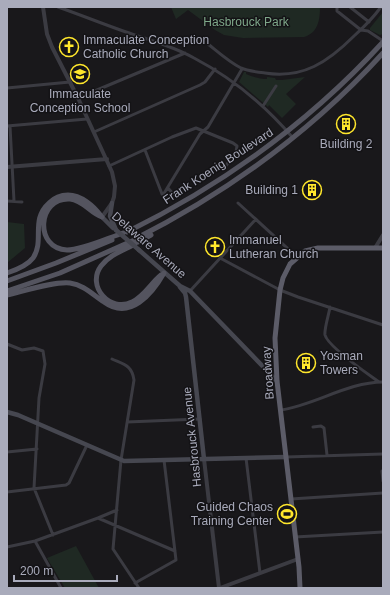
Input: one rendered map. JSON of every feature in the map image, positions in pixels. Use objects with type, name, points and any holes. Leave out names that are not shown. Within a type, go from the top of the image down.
[{"type":"highway","name":"Broadway","points":[[300,588],[277,380],[276,338],[280,290],[286,269],[305,251],[318,248],[383,248]]},
{"type":"main road","name":"Frank Koenig Boulevard","points":[[7,281],[56,264],[127,232],[175,207],[223,178],[256,156],[331,95],[383,41]]},
{"type":"main road","name":"Frank Koenig Boulevard","points":[[7,291],[71,268],[135,242],[234,181],[293,138],[333,103],[383,53]]},
{"type":"main road","points":[[7,273],[25,265],[33,258],[38,246],[38,226],[40,217],[47,204],[54,199],[67,195],[80,198],[97,211],[102,217]]},
{"type":"main road","points":[[102,217],[94,214],[79,202],[71,199],[63,200],[53,204],[48,210],[44,218],[44,230],[52,244],[67,250],[127,232]]},
{"type":"main road","points":[[112,203],[110,216],[116,230]]},
{"type":"main road","name":"Delaware Avenue","points":[[102,217],[164,273],[180,286],[190,291],[277,380]]},
{"type":"main road","points":[[135,242],[106,260],[99,269],[97,282],[99,290],[104,298],[110,302],[118,304],[132,303],[164,273]]},
{"type":"main road","points":[[7,295],[60,283],[69,283],[84,288],[109,305],[117,308],[126,308],[140,303],[158,283],[164,273]]},
{"type":"main road","name":"Hasbrouck Avenue","points":[[180,286],[186,297],[204,458]]},
{"type":"main road","points":[[7,412],[18,415],[121,460],[286,457]]},
{"type":"street","name":"Delaware Avenue","points":[[43,7],[49,40],[94,132],[109,166],[115,186],[112,203],[102,217]]},
{"type":"street","points":[[58,7],[185,54],[215,70],[263,106],[293,138]]},
{"type":"street","points":[[337,7],[337,11],[361,30],[368,32],[383,41]]},
{"type":"street","points":[[350,7],[369,22]]},
{"type":"street","points":[[208,44],[242,69],[280,75],[294,74],[319,65],[338,52],[382,7]]},
{"type":"street","points":[[78,98],[185,54]]},
{"type":"street","points":[[145,150],[162,194],[164,195],[200,134],[208,127],[242,69]]},
{"type":"street","points":[[94,132],[200,86],[215,70]]},
{"type":"street","points":[[7,88],[70,82]]},
{"type":"street","points":[[263,106],[276,86]]},
{"type":"street","points":[[14,201],[9,126],[87,119]]},
{"type":"street","points":[[109,166],[194,128],[204,130],[233,143],[238,147],[225,167]]},
{"type":"street","points":[[7,167],[106,159]]},
{"type":"street","points":[[168,188],[174,195]]},
{"type":"street","points":[[7,201],[22,202]]},
{"type":"street","points":[[238,203],[297,257]]},
{"type":"street","points":[[190,291],[256,218]]},
{"type":"street","points":[[375,248],[383,235]]},
{"type":"street","points":[[220,258],[280,290],[383,325]]},
{"type":"street","points":[[330,308],[325,330],[326,337],[336,348],[381,382]]},
{"type":"street","points":[[7,344],[22,350],[34,348],[44,351],[45,364],[39,405],[34,488],[53,535]]},
{"type":"street","points":[[112,359],[128,367],[134,380],[121,460],[113,549],[139,588]]},
{"type":"street","points":[[281,410],[358,386],[381,382]]},
{"type":"street","points":[[128,422],[200,419]]},
{"type":"street","points":[[313,427],[321,426],[324,428],[327,455]]},
{"type":"street","points":[[7,492],[66,485],[69,483],[87,445]]},
{"type":"street","points":[[7,452],[37,449]]},
{"type":"street","points":[[286,457],[383,454]]},
{"type":"street","points":[[246,457],[260,573]]},
{"type":"street","name":"Hasbrouck Avenue","points":[[204,458],[219,588]]},
{"type":"street","points":[[135,583],[173,563],[176,558],[164,460]]},
{"type":"street","points":[[382,471],[383,481]]},
{"type":"street","points":[[291,499],[383,493]]},
{"type":"street","points":[[7,547],[35,542],[117,510]]},
{"type":"street","points":[[98,518],[175,551]]},
{"type":"street","points":[[295,537],[383,532]]},
{"type":"street","points":[[35,542],[61,588]]},
{"type":"street","points":[[219,588],[298,559]]},
{"type":"green space","name":"Hasbrouck Park","points":[[171,7],[320,7],[319,21],[315,29],[309,35],[304,37],[243,38],[224,35],[188,10],[176,19]]},
{"type":"green space","points":[[383,12],[383,34],[380,35],[370,30],[370,28]]},
{"type":"green space","points":[[244,72],[256,78],[262,79],[267,79],[267,77],[282,80],[305,77],[286,94],[296,104],[282,118],[269,105],[268,107],[239,82]]},
{"type":"green space","points":[[7,222],[24,224],[25,248],[7,263]]},
{"type":"green space","points":[[76,546],[99,588],[65,588],[47,558]]},
{"type":"place","name":"Immaculate Conception Catholic Church","points":[[69,47]]},
{"type":"place","name":"Immaculate Conception School","points":[[80,74]]},
{"type":"place","name":"Building 2","points":[[346,124]]},
{"type":"place","name":"Building 1","points":[[312,190]]},
{"type":"place","name":"Immanuel Lutheran Church","points":[[215,247]]},
{"type":"place","name":"Yosman Towers","points":[[306,363]]},
{"type":"place","name":"Guided Chaos Training Center","points":[[287,514]]}]
